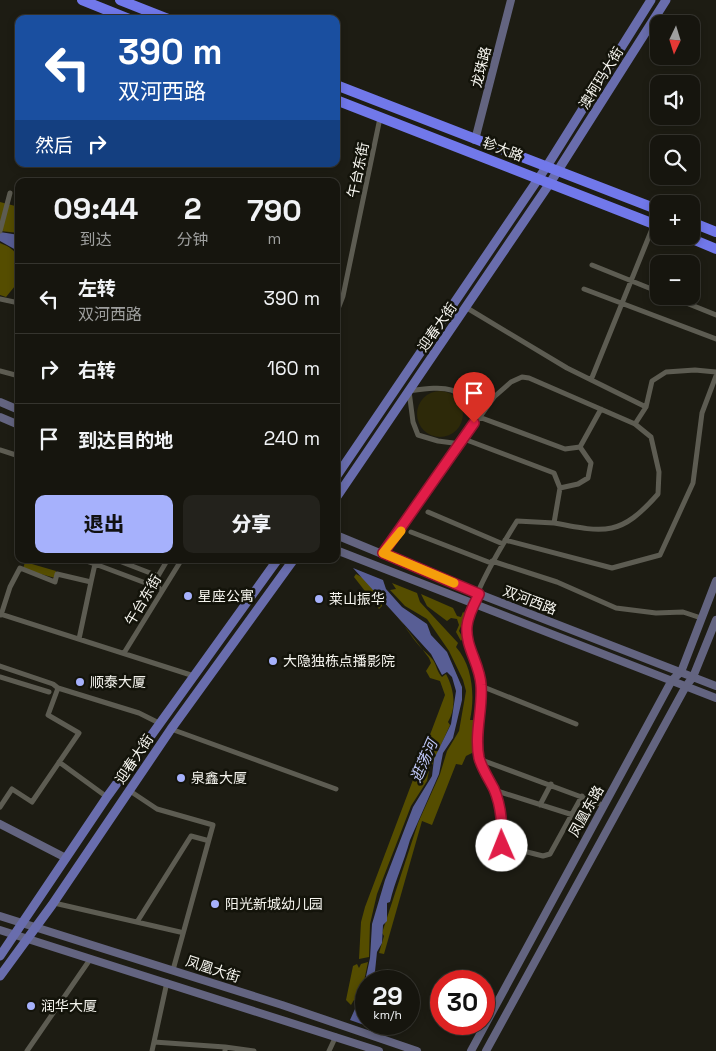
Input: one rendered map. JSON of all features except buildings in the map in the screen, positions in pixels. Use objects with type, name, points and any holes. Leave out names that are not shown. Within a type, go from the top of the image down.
[{"type":"highway","points":[[82,0],[119,15]]},
{"type":"highway","points":[[120,0],[158,15]]},
{"type":"highway","name":"轸大路","points":[[340,87],[650,207]]},
{"type":"highway","name":"轸大路","points":[[340,102],[650,223]]},
{"type":"highway","points":[[700,226],[716,232]]},
{"type":"highway","points":[[700,242],[716,249]]},
{"type":"main road","name":"澳柯玛大街","points":[[547,166],[651,0]]},
{"type":"main road","name":"澳柯玛大街","points":[[558,171],[666,0]]},
{"type":"main road","name":"迎春大街","points":[[340,471],[547,166]]},
{"type":"main road","name":"迎春大街","points":[[340,492],[467,308],[558,171]]},
{"type":"main road","name":"迎春大街","points":[[0,956],[107,797],[275,563]]},
{"type":"main road","name":"迎春大街","points":[[0,976],[54,902],[171,729],[291,563]]},
{"type":"street","name":"龙珠路","points":[[475,140],[510,0]]},
{"type":"street","name":"午台东街","points":[[340,304],[380,118]]},
{"type":"street","points":[[0,231],[10,193]]},
{"type":"street","points":[[591,380],[630,281],[650,238]]},
{"type":"street","points":[[592,265],[650,289]]},
{"type":"street","points":[[584,289],[716,340]]},
{"type":"street","points":[[0,299],[15,302]]},
{"type":"street","points":[[691,305],[716,315]]},
{"type":"street","points":[[467,308],[567,368],[646,407]]},
{"type":"street","points":[[428,512],[504,542],[612,568],[660,555],[694,484],[702,413],[716,374],[695,370],[666,372],[652,381],[646,407],[635,424]]},
{"type":"street","points":[[0,371],[15,375]]},
{"type":"street","points":[[383,553],[494,397],[511,382],[522,377],[529,378],[635,424],[651,437],[659,472],[658,494],[639,516],[615,529],[592,530],[554,523],[517,521],[492,562],[468,619],[466,638],[480,676],[481,686],[481,713],[477,737],[479,759],[494,790],[502,814],[502,846]]},
{"type":"street","points":[[474,423],[470,407],[460,394],[448,387],[409,391],[413,422],[418,435],[438,441],[462,442],[554,473],[560,488],[554,523]]},
{"type":"street","points":[[0,402],[15,408]]},
{"type":"street","points":[[580,447],[601,409]]},
{"type":"street","points":[[0,417],[15,423]]},
{"type":"street","points":[[479,418],[565,449],[580,447]]},
{"type":"street","points":[[560,488],[578,484],[588,478],[591,463],[580,447]]},
{"type":"street","points":[[0,450],[15,455]]},
{"type":"street","points":[[411,532],[492,562],[557,582],[616,608],[656,613],[683,612],[701,618]]},
{"type":"street","name":"双河西路","points":[[340,536],[479,594],[716,686]]},
{"type":"street","name":"双河西路","points":[[340,552],[716,698]]},
{"type":"street","points":[[80,639],[96,563]]},
{"type":"street","points":[[101,563],[159,588]]},
{"type":"street","points":[[124,563],[158,576],[166,563]]},
{"type":"street","name":"午台东街","points":[[124,653],[180,563]]},
{"type":"street","points":[[91,582],[57,574],[55,582],[20,568],[10,587],[1,615],[194,676]]},
{"type":"street","name":"凤凰东路","points":[[471,1051],[672,680],[681,672],[716,581]]},
{"type":"street","name":"凤凰东路","points":[[486,1051],[686,686],[693,677],[716,620]]},
{"type":"street","points":[[0,666],[53,684],[58,688],[139,713],[159,723]]},
{"type":"street","points":[[0,677],[49,692]]},
{"type":"street","points":[[481,686],[576,724]]},
{"type":"street","points":[[0,807],[12,789],[32,802],[79,733],[48,715],[58,688]]},
{"type":"street","points":[[171,729],[336,789]]},
{"type":"street","points":[[479,759],[551,784],[603,805]]},
{"type":"street","points":[[59,762],[107,797]]},
{"type":"street","points":[[540,805],[551,784]]},
{"type":"street","points":[[494,790],[573,815]]},
{"type":"street","points":[[130,791],[157,809],[213,825],[173,970]]},
{"type":"street","points":[[488,842],[543,856],[550,854],[582,796]]},
{"type":"street","points":[[0,824],[64,857]]},
{"type":"street","points":[[136,922],[191,836],[206,840]]},
{"type":"street","points":[[50,883],[53,871],[72,849]]},
{"type":"street","points":[[54,902],[180,932]]},
{"type":"street","name":"凤凰大街","points":[[0,916],[173,970],[417,1051]]},
{"type":"street","name":"凤凰大街","points":[[0,930],[379,1051]]},
{"type":"street","points":[[27,1051],[91,958]]},
{"type":"street","points":[[152,1051],[167,982]]},
{"type":"street","points":[[329,1051],[336,1036]]},
{"type":"street","points":[[154,1042],[254,1051]]},
{"type":"shaded area","points":[[0,202],[15,206],[15,233],[0,231]]},
{"type":"shaded area","points":[[0,243],[15,252],[15,286],[6,297],[0,295]]},
{"type":"shaded area","points":[[445,391],[457,397],[462,405],[462,423],[457,431],[449,436],[435,437],[423,431],[418,423],[417,409],[423,397],[431,392]]},
{"type":"shaded area","points":[[25,563],[28,563],[56,571],[55,578],[23,569]]},
{"type":"shaded area","points":[[356,574],[376,588],[405,627],[384,599],[381,600],[382,606],[379,609],[354,577]]},
{"type":"shaded area","points":[[392,583],[417,593],[420,602],[458,643],[456,647],[466,663],[471,682],[472,711],[470,720],[476,720],[472,753],[466,756],[462,765],[456,764],[432,825],[422,821],[384,954],[379,953],[384,936],[382,933],[418,823],[440,774],[447,751],[459,731],[466,691],[463,680],[449,651],[427,619],[405,606],[390,590],[396,589]]},
{"type":"shaded area","points":[[421,594],[453,608],[457,616],[461,617],[463,612],[466,614],[459,631],[463,638],[461,641],[456,632],[459,625],[457,619],[451,618],[447,621],[427,606]]},
{"type":"shaded area","points":[[423,650],[433,660],[442,677],[446,674],[451,686],[453,710],[448,722],[450,725],[432,765],[430,765],[427,781],[411,806],[377,894],[370,924],[369,957],[359,959],[361,922],[365,907],[445,695],[440,681],[430,678],[426,671],[431,663]]},
{"type":"shaded area","points":[[368,962],[366,970],[355,970],[355,1000],[351,1005],[346,1000],[353,966],[357,964],[359,968],[361,964]]},
{"type":"water","points":[[0,232],[15,234],[15,249],[0,241]]},
{"type":"water","points":[[353,568],[383,580],[386,589],[402,607],[427,624],[431,635],[447,652],[462,687],[462,700],[453,738],[443,753],[439,774],[410,840],[390,902],[387,903],[387,921],[383,925],[382,943],[377,952],[375,970],[367,970],[372,924],[385,880],[413,807],[432,776],[434,759],[451,724],[456,691],[452,677],[447,672],[442,675],[431,654]]},
{"type":"water","points":[[355,1009],[355,1022],[350,1020]]},
{"type":"slow traffic","points":[[401,531],[383,553],[454,583]]},
{"type":"place","name":"星座公寓","points":[[188,596]]},
{"type":"place","name":"莱山振华","points":[[319,599]]},
{"type":"place","name":"大隐独栋点播影院","points":[[273,661]]},
{"type":"place","name":"顺泰大厦","points":[[80,682]]},
{"type":"place","name":"泉鑫大厦","points":[[181,778]]},
{"type":"place","name":"阳光新城幼儿园","points":[[215,904]]},
{"type":"place","name":"润华大厦","points":[[31,1006]]},
{"type":"route","points":[[474,423],[461,444],[430,485],[399,534],[383,553],[479,594],[468,619],[466,638],[480,676],[481,713],[477,737],[479,759],[494,790],[502,814],[502,846]]},
{"type":"water label","name":"逛荡河","points":[[424,761]]}]
